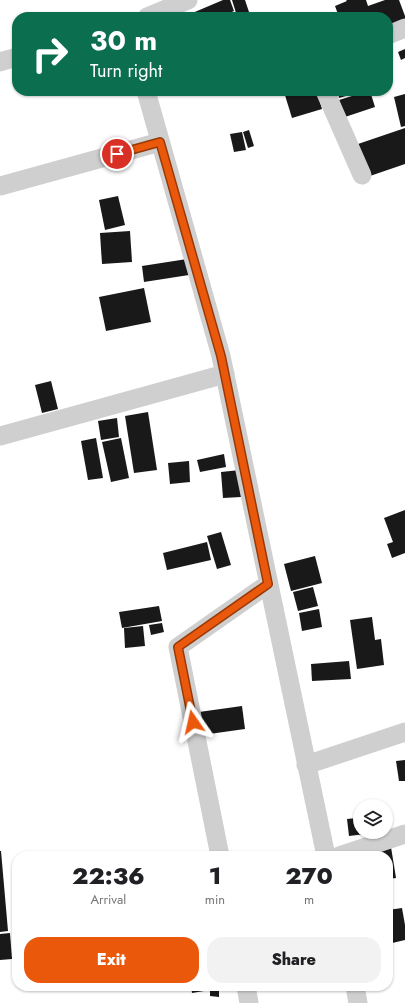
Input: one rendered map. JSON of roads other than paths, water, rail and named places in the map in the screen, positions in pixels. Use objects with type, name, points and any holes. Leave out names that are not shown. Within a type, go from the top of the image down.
[{"type":"street","points":[[159,12],[188,0]]},
{"type":"street","points":[[393,33],[405,28]]},
{"type":"street","points":[[0,62],[12,58]]},
{"type":"street","points":[[147,96],[221,356],[325,851]]},
{"type":"street","points":[[327,96],[362,175]]},
{"type":"street","points":[[0,186],[160,142]]},
{"type":"street","points":[[0,436],[225,374]]},
{"type":"street","points":[[219,851],[178,647],[268,584]]},
{"type":"street","points":[[306,765],[405,732]]},
{"type":"street","points":[[355,851],[405,834]]},
{"type":"street","points":[[247,991],[249,1003]]},
{"type":"street","points":[[355,991],[358,1003]]}]
